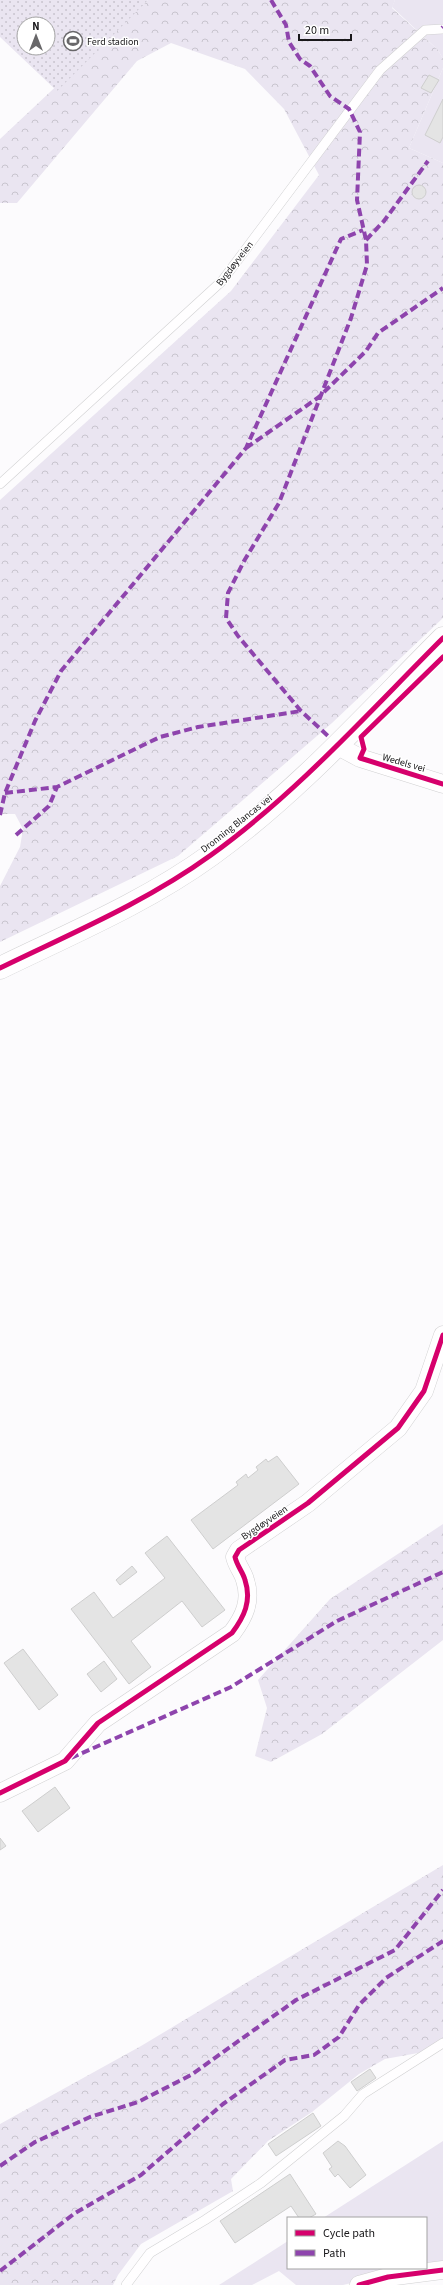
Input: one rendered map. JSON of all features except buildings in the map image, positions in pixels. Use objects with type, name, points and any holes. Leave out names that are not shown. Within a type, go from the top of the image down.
[{"type":"street","name":"Dronning Blancas vei","points":[[0,968],[124,908],[181,875],[210,856],[263,814],[336,745],[443,638]]},
{"type":"street","name":"Wedels vei","points":[[336,745],[360,758],[443,784]]},
{"type":"street","name":"Bygdøyveien","points":[[0,1793],[65,1761],[98,1723],[232,1633],[245,1613],[248,1602],[245,1580],[235,1557],[239,1550],[308,1503],[398,1428],[424,1392],[443,1335]]},
{"type":"street","points":[[360,2285],[388,2277],[443,2270]]},
{"type":"lane","name":"Bygdøyveien","points":[[0,484],[222,280],[380,70],[425,30],[443,29]]},
{"type":"lane","points":[[126,2285],[150,2253],[205,2220],[261,2183],[344,2116],[364,2094],[443,2043]]},
{"type":"green space","name":"Ferd stadion","points":[[0,0],[148,0],[57,91],[20,56],[56,56],[56,16],[16,16],[16,52],[0,37]]},
{"type":"green space","points":[[148,0],[395,0],[392,8],[438,50],[443,59],[443,68],[409,148],[443,163],[443,618],[332,723],[178,856],[0,942],[0,886],[20,847],[23,829],[15,814],[0,814],[0,500],[231,291],[319,175],[284,109],[245,69],[171,43],[137,61],[17,203],[0,203],[0,139]]},
{"type":"green space","points":[[395,0],[443,0],[443,59],[438,50],[392,7]]},
{"type":"green space","points":[[443,68],[443,163],[409,148]]},
{"type":"green space","points":[[443,1524],[443,1640],[322,1734],[271,1762],[255,1756],[267,1708],[258,1680],[330,1599]]},
{"type":"green space","points":[[443,1865],[443,2044],[418,2053],[385,2059],[359,2074],[312,2112],[268,2141],[231,2179],[233,2191],[141,2244],[118,2275],[113,2285],[0,2285],[0,2124],[141,2046]]},
{"type":"green space","points":[[443,2141],[443,2261],[427,2265],[427,2217],[325,2217]]},
{"type":"green space","points":[[287,2242],[287,2269],[409,2269],[343,2285],[296,2285],[279,2271],[252,2285],[219,2285]]},
{"type":"marked path","points":[[271,0],[286,25],[289,42],[300,59],[310,66],[330,96],[349,109],[360,132],[357,200],[366,240],[367,265],[351,318],[279,503],[244,561],[228,593],[226,618],[238,636],[301,711],[328,736]]},
{"type":"marked path","points":[[366,240],[384,221],[428,161]]},
{"type":"marked path","points":[[0,815],[5,793],[35,721],[61,671],[246,448],[341,239],[363,230]]},
{"type":"marked path","points":[[246,448],[319,397],[366,351],[378,333],[443,288]]},
{"type":"marked path","points":[[16,835],[49,806],[57,787],[160,737],[198,727],[301,711]]},
{"type":"marked path","points":[[5,793],[57,787]]},
{"type":"marked path","points":[[71,1758],[231,1687],[337,1621],[443,1572]]},
{"type":"marked path","points":[[0,2166],[35,2142],[90,2117],[138,2102],[191,2075],[296,2000],[395,1950],[443,1890]]},
{"type":"marked path","points":[[0,2271],[75,2213],[141,2175],[223,2104],[285,2060],[314,2055],[339,2037],[359,2005],[386,1978],[443,1941]]},
{"type":"cycle path","points":[[0,968],[135,902],[161,888],[211,855],[243,831],[302,779],[443,638]]},
{"type":"cycle path","points":[[443,657],[361,737],[364,749],[360,758],[443,784]]},
{"type":"cycle path","points":[[0,1793],[65,1761],[98,1723],[232,1633],[246,1608],[248,1595],[243,1574],[235,1557],[239,1550],[308,1503],[398,1428],[424,1391],[443,1335]]},
{"type":"cycle path","points":[[359,2285],[388,2277],[443,2270]]},
{"type":"place","name":"Ferd stadion","points":[[73,41]]}]
